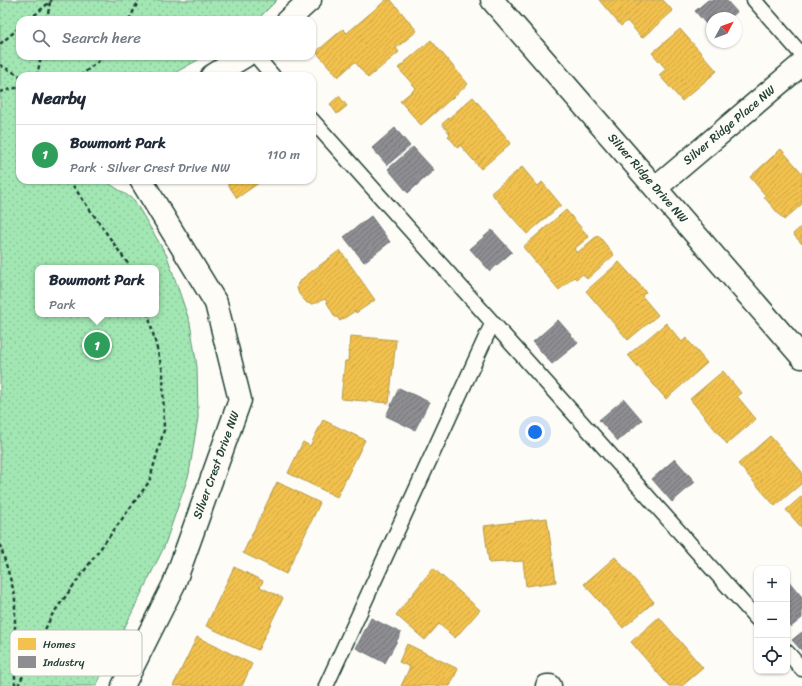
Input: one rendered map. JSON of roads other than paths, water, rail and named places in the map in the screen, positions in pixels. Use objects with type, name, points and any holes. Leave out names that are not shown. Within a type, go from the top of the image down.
[{"type":"street","points":[[292,16],[310,0]]},
{"type":"street","name":"Silver Ridge Drive NW","points":[[492,0],[657,187],[802,356]]},
{"type":"street","points":[[219,72],[238,60]]},
{"type":"street","name":"Silver Ridge Place NW","points":[[657,187],[802,64]]},
{"type":"street","name":"Silver Crest Drive NW","points":[[142,648],[174,584],[240,400],[216,303],[143,184]]},
{"type":"street","name":"Silver Crest Drive NW","points":[[123,686],[128,676]]},
{"type":"lane","points":[[754,0],[802,55]]},
{"type":"lane","points":[[259,60],[270,72]]},
{"type":"lane","points":[[316,125],[492,324],[754,616]]},
{"type":"lane","points":[[326,686],[492,324]]},
{"type":"lane","points":[[790,655],[802,669]]},
{"type":"place","name":"Bowmont Park","points":[[97,345]]}]
